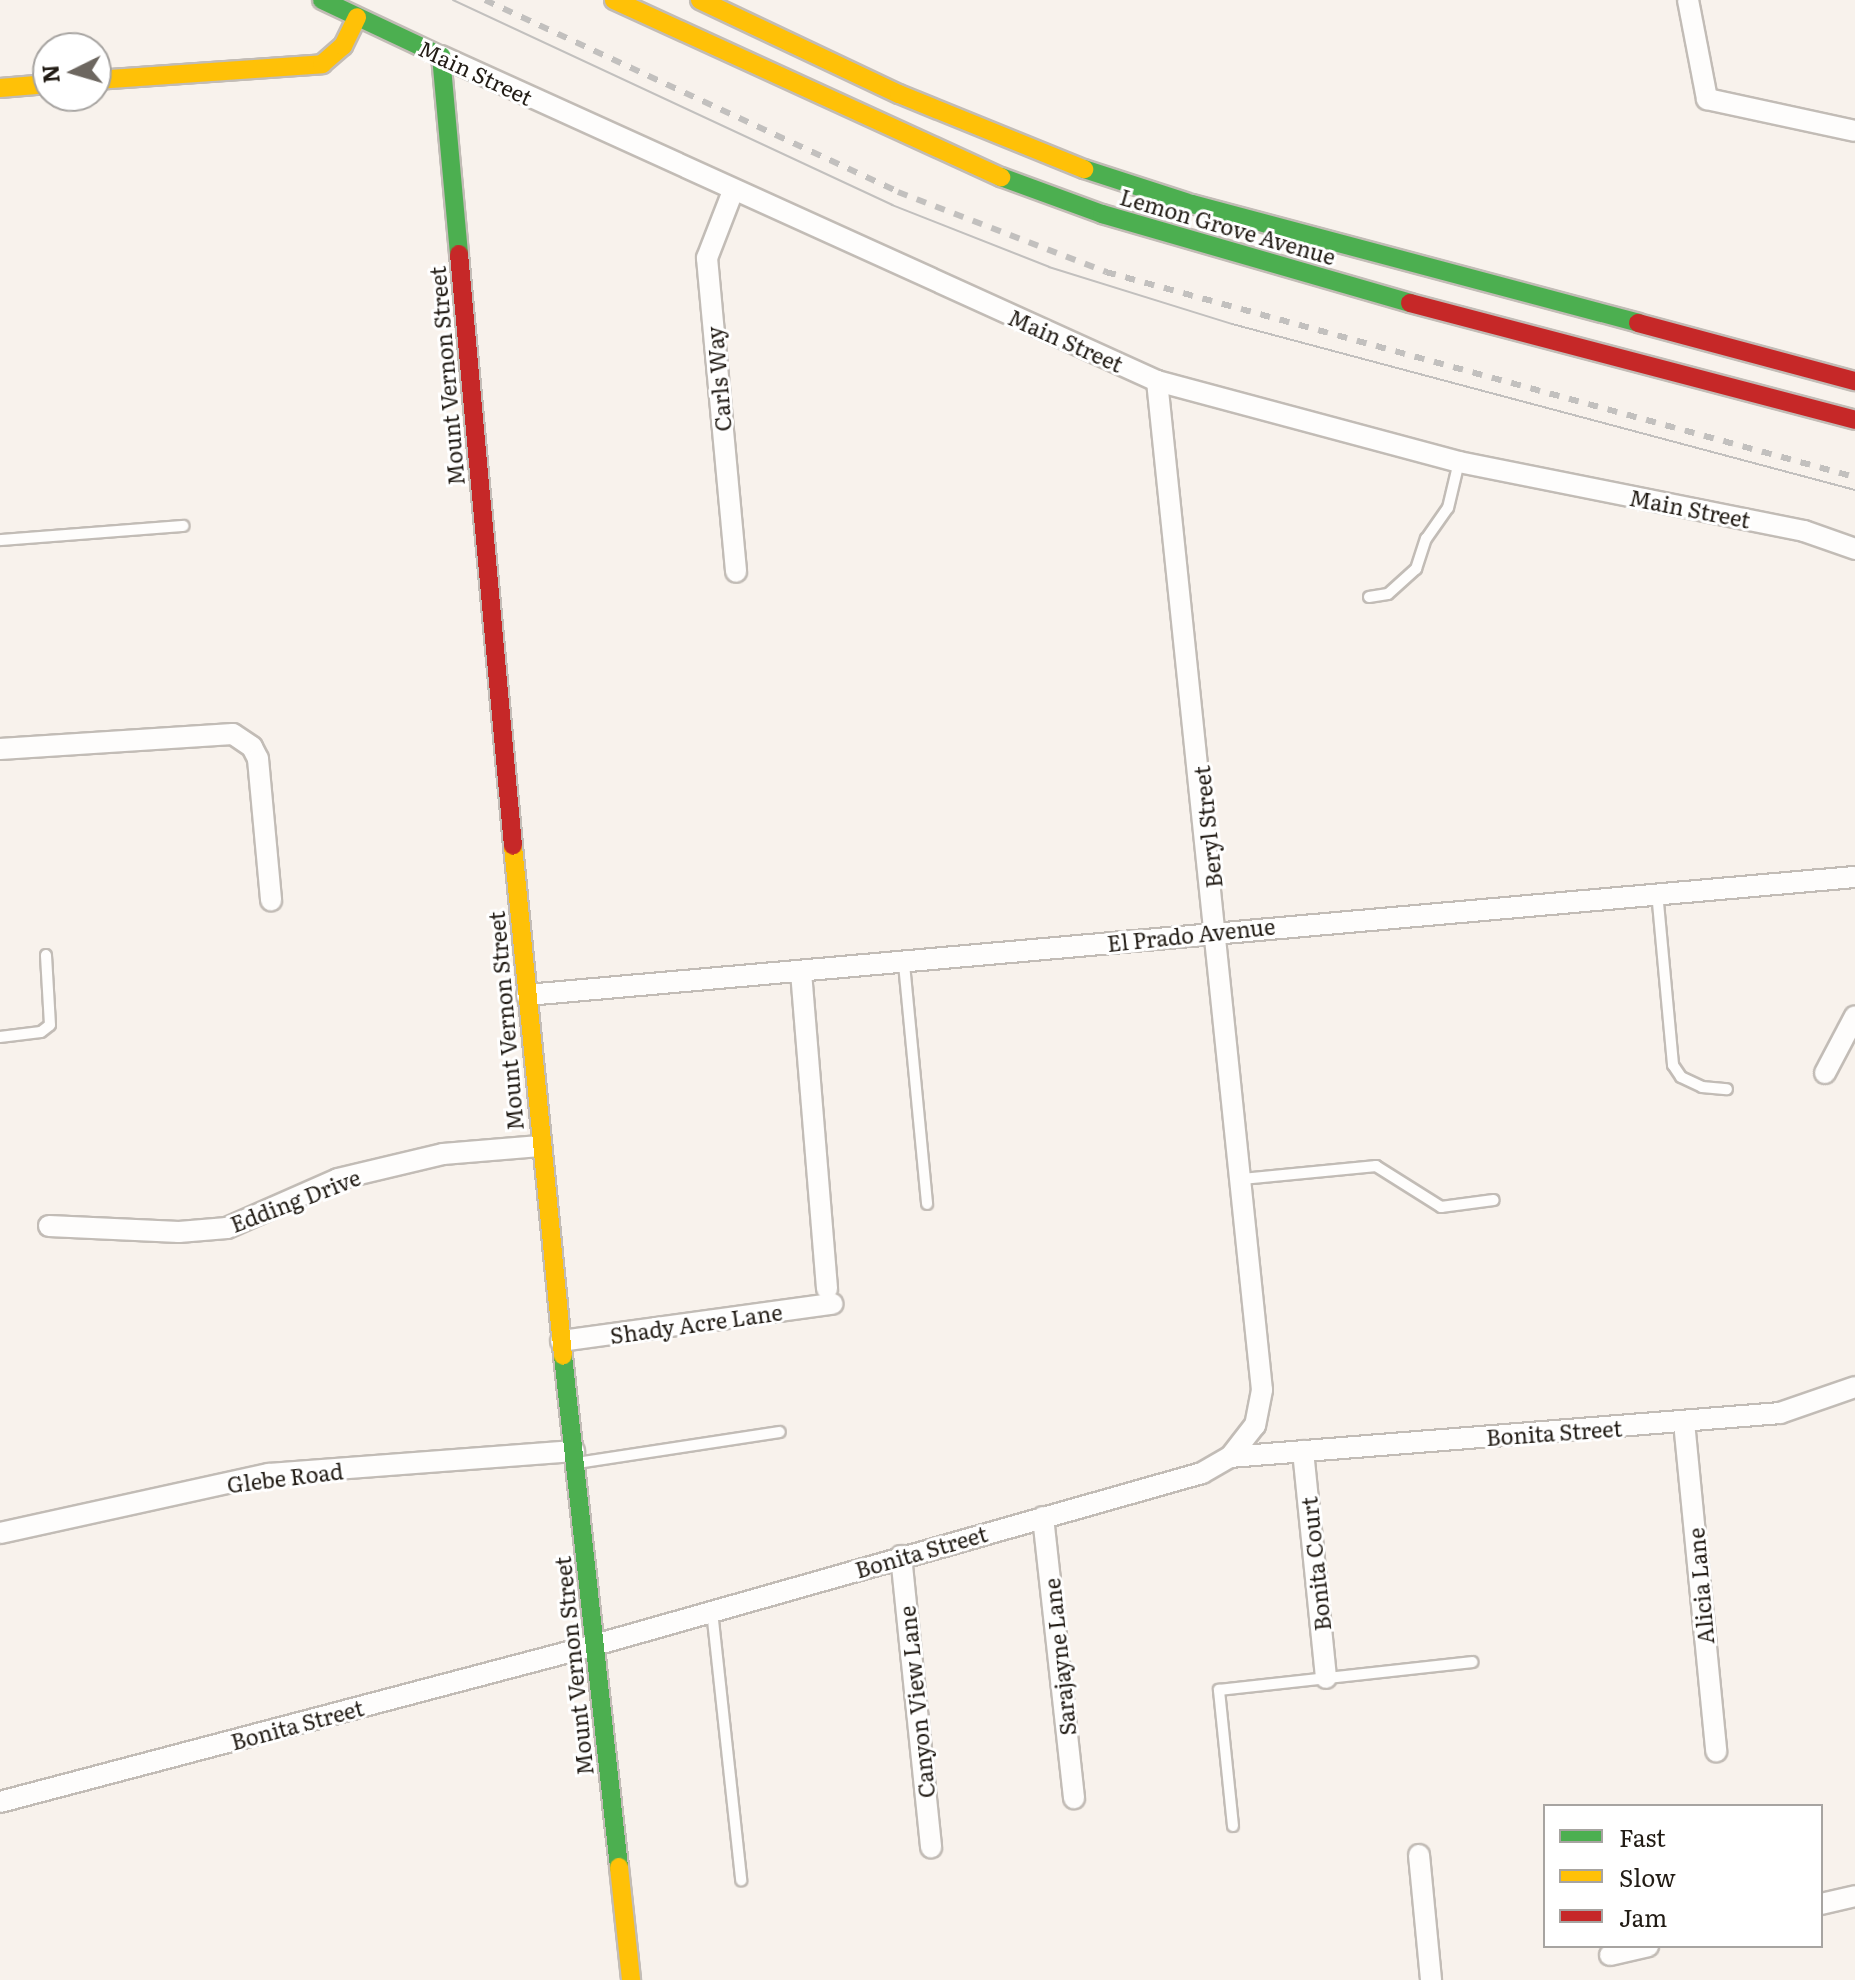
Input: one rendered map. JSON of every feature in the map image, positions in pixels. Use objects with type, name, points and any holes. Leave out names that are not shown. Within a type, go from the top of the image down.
[{"type":"main road","name":"Main Street","points":[[322,0],[441,56]]},
{"type":"main road","name":"Lemon Grove Avenue","points":[[614,0],[983,170],[1213,248],[1855,420]]},
{"type":"main road","name":"Lemon Grove Avenue","points":[[700,0],[899,94],[1055,159],[1206,209],[1855,381]]},
{"type":"main road","points":[[112,79],[322,64],[343,46],[357,17]]},
{"type":"main road","name":"Mount Vernon Street","points":[[441,56],[540,1146],[631,1980]]},
{"type":"main road","points":[[0,88],[32,85]]},
{"type":"main road","points":[[1423,305],[1430,270]]},
{"type":"street","points":[[1688,0],[1707,99],[1855,131]]},
{"type":"street","name":"Main Street","points":[[441,56],[1157,381],[1459,462],[1804,531],[1855,549]]},
{"type":"street","name":"Carls Way","points":[[733,191],[707,258],[736,572]]},
{"type":"street","name":"Beryl Street","points":[[1157,381],[1218,931],[1262,1390],[1255,1425],[1230,1457]]},
{"type":"street","points":[[0,749],[233,734],[252,747],[258,759],[271,900]]},
{"type":"street","name":"El Prado Avenue","points":[[527,995],[904,964],[1218,931],[1855,877]]},
{"type":"street","name":"Shady Acre Lane","points":[[561,1341],[830,1296],[801,972]]},
{"type":"street","points":[[1825,1073],[1855,1016]]},
{"type":"street","name":"Edding Drive","points":[[49,1226],[179,1232],[227,1228],[338,1179],[443,1154],[540,1146]]},
{"type":"street","name":"Bonita Street","points":[[0,1802],[595,1645],[1202,1473],[1230,1457],[1780,1413],[1822,1403],[1855,1387]]},
{"type":"street","name":"Alicia Lane","points":[[1684,1422],[1716,1751]]},
{"type":"street","name":"Bonita Court","points":[[1303,1451],[1326,1678]]},
{"type":"street","name":"Glebe Road","points":[[0,1533],[269,1474],[574,1457]]},
{"type":"street","name":"Sarajayne Lane","points":[[1043,1517],[1074,1798]]},
{"type":"street","name":"Canyon View Lane","points":[[901,1556],[931,1847]]},
{"type":"street","points":[[1419,1855],[1431,1980]]},
{"type":"street","points":[[1823,1904],[1855,1896]]},
{"type":"street","points":[[1610,1955],[1640,1948]]},
{"type":"lane","points":[[1369,597],[1388,594],[1416,569],[1426,539],[1448,508],[1459,462]]},
{"type":"lane","points":[[0,540],[183,526]]},
{"type":"lane","points":[[1657,892],[1673,1065],[1681,1077],[1702,1087],[1727,1089]]},
{"type":"lane","points":[[0,1037],[41,1032],[50,1025],[46,955]]},
{"type":"lane","points":[[904,964],[927,1204]]},
{"type":"lane","points":[[1242,1179],[1376,1166],[1441,1207],[1494,1200]]},
{"type":"lane","points":[[574,1457],[780,1432]]},
{"type":"lane","points":[[712,1611],[741,1880]]},
{"type":"lane","points":[[1233,1826],[1219,1690],[1472,1662]]},
{"type":"tram line","points":[[453,0],[892,205],[1049,267],[1232,324],[1855,490]]},
{"type":"railway","points":[[485,0],[898,192],[1106,272],[1855,477]]},
{"type":"traffic: fast","points":[[322,0],[441,56],[459,254]]},
{"type":"traffic: fast","points":[[1084,169],[1192,204],[1638,323]]},
{"type":"traffic: fast","points":[[1001,177],[1102,214],[1410,303]]},
{"type":"traffic: fast","points":[[563,1356],[619,1867]]},
{"type":"traffic: slow","points":[[614,0],[1001,177]]},
{"type":"traffic: slow","points":[[700,0],[899,94],[1084,169]]},
{"type":"traffic: slow","points":[[112,79],[322,64],[343,46],[357,17]]},
{"type":"traffic: slow","points":[[0,88],[32,85]]},
{"type":"traffic: slow","points":[[513,846],[563,1356]]},
{"type":"traffic: slow","points":[[619,1867],[631,1980]]},
{"type":"traffic: jam","points":[[459,254],[513,846]]},
{"type":"traffic: jam","points":[[1410,303],[1855,420]]},
{"type":"traffic: jam","points":[[1638,323],[1855,381]]}]
